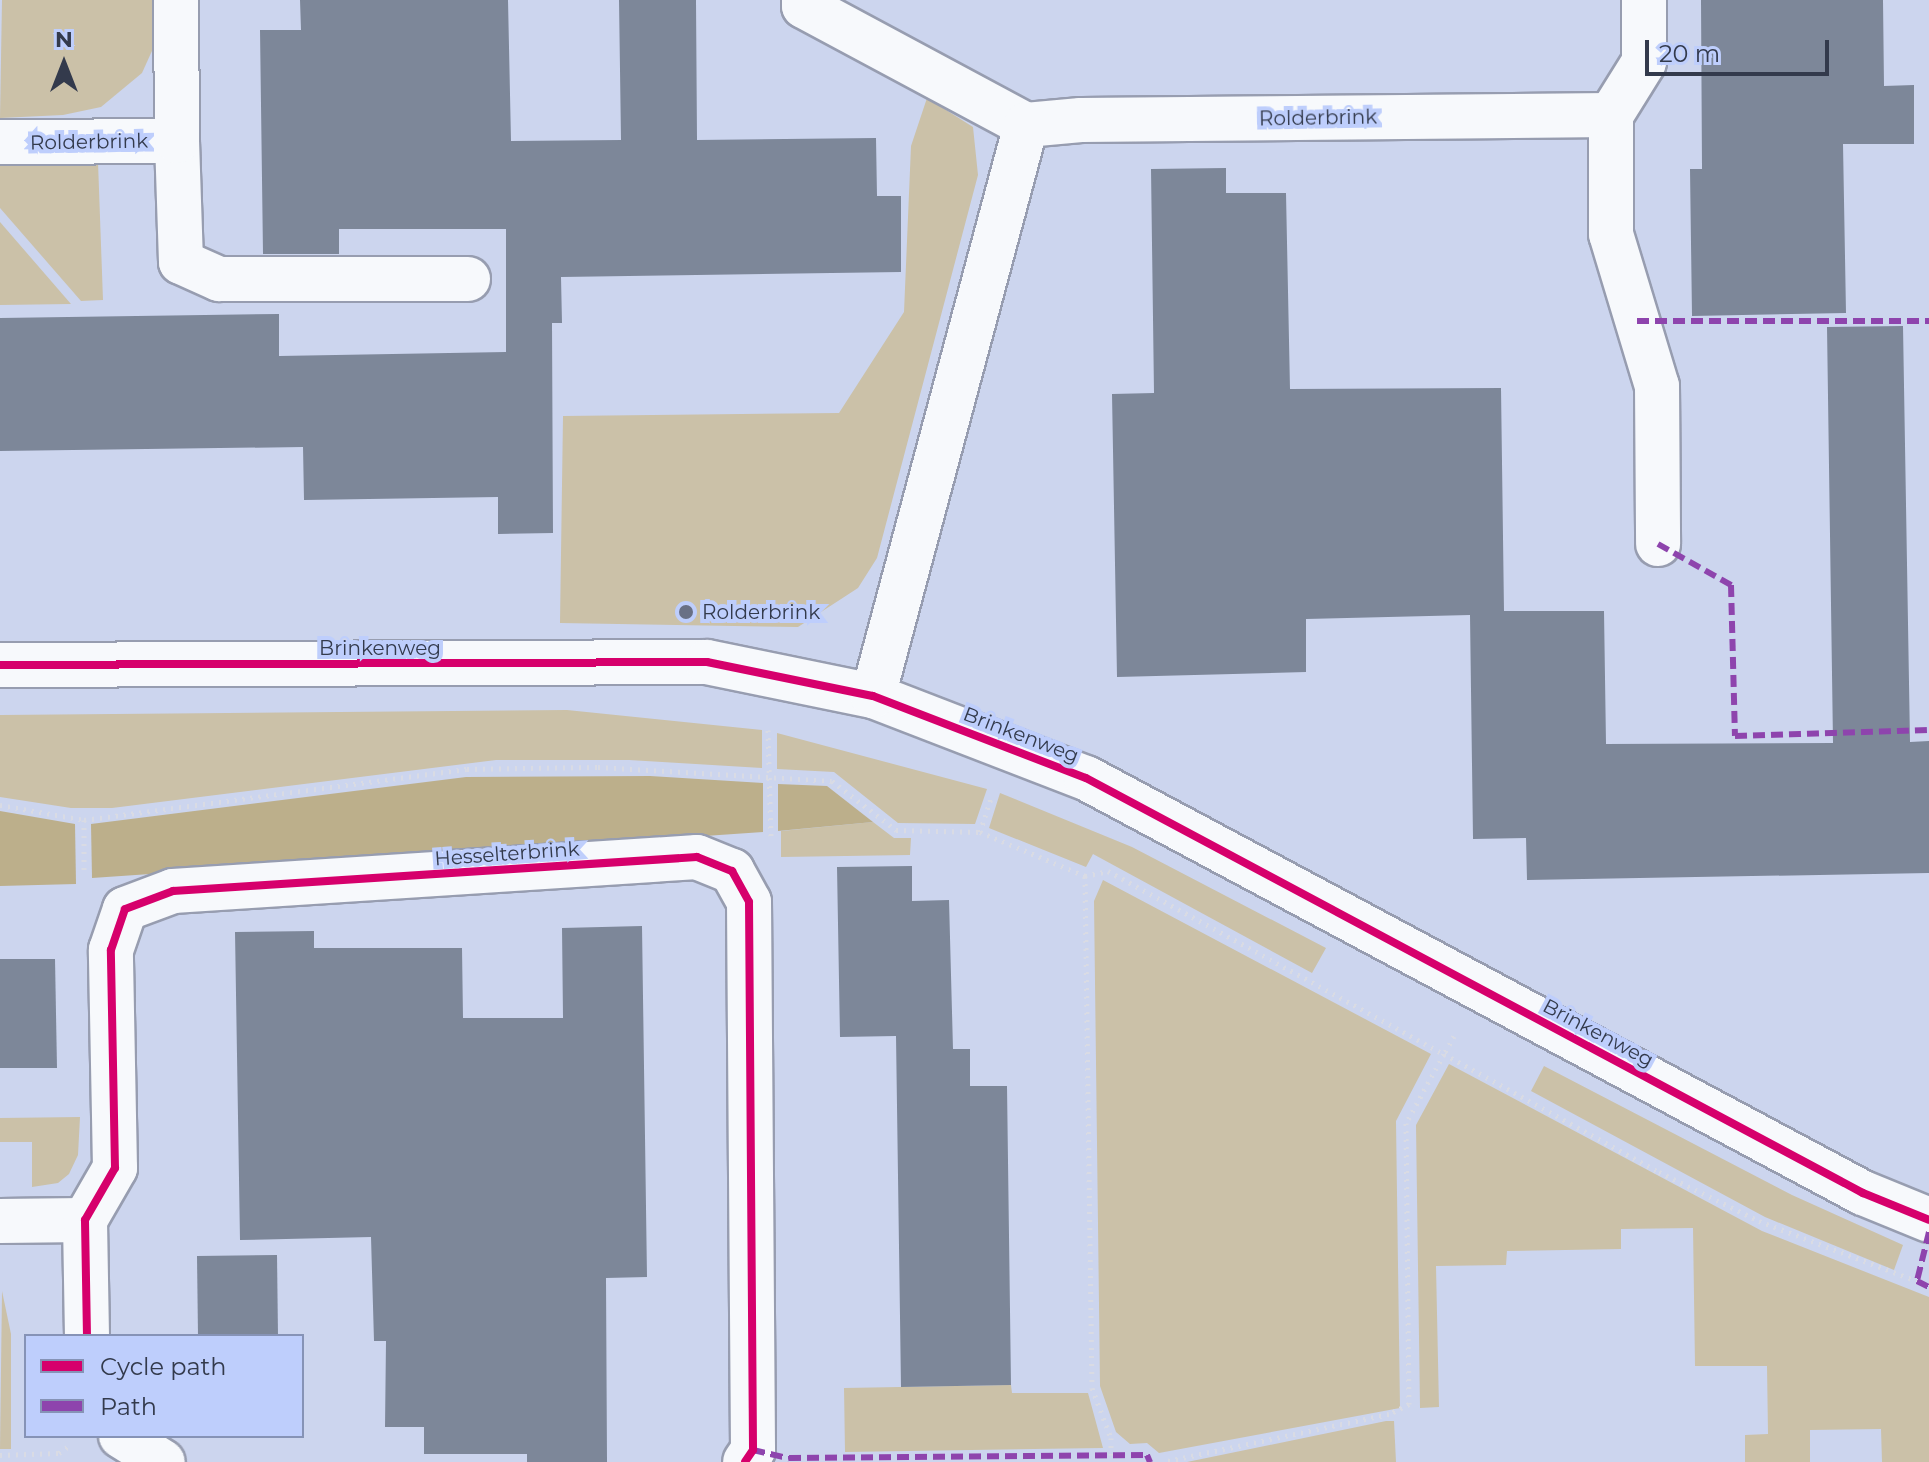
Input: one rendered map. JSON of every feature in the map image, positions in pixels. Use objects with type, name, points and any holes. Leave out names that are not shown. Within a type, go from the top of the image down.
[{"type":"street","name":"Rolderbrink","points":[[176,0],[181,262],[219,279],[468,279]]},
{"type":"street","points":[[804,0],[804,6],[1026,125],[873,696]]},
{"type":"street","points":[[1644,0],[1644,62],[1611,115],[1611,234],[1657,386],[1658,544]]},
{"type":"street","name":"Rolderbrink","points":[[1026,125],[1081,120],[1611,115]]},
{"type":"street","name":"Rolderbrink","points":[[0,142],[177,141]]},
{"type":"street","name":"Brinkenweg","points":[[0,665],[707,662],[873,696],[1086,778],[1863,1193],[1929,1220]]},
{"type":"street","name":"Hesselterbrink","points":[[125,909],[173,891],[697,857],[732,871],[737,879]]},
{"type":"street","points":[[737,879],[749,902],[753,1450],[745,1462]]},
{"type":"street","points":[[87,1334],[85,1220],[115,1168],[111,950],[125,909]]},
{"type":"street","points":[[0,1221],[85,1220]]},
{"type":"street","points":[[124,1438],[163,1462]]},
{"type":"path","points":[[737,879],[772,852],[768,731],[779,676]]},
{"type":"path","points":[[980,832],[1009,748]]},
{"type":"path","points":[[0,805],[84,820],[467,769],[598,767],[769,774],[832,781],[896,830],[980,832],[1085,876],[1108,871],[1759,1221],[1917,1281]]},
{"type":"path","points":[[84,820],[84,876],[125,909]]},
{"type":"path","points":[[1085,876],[1092,1388],[1111,1438],[1111,1455]]},
{"type":"path","points":[[1164,1462],[1389,1414],[1409,1404],[1406,1123],[1483,990]]},
{"type":"path","points":[[0,1455],[59,1453],[79,1438]]},
{"type":"shaded area","points":[[2,0],[158,0],[156,42],[142,73],[101,107],[63,115],[0,118]]},
{"type":"shaded area","points":[[927,98],[973,127],[978,175],[877,558],[858,588],[798,627],[560,623],[563,416],[839,413],[904,312],[911,146]]},
{"type":"shaded area","points":[[98,162],[103,300],[81,301],[0,208],[0,163]]},
{"type":"shaded area","points":[[0,222],[71,304],[0,305]]},
{"type":"shaded area","points":[[567,710],[762,730],[762,768],[629,760],[496,760],[112,808],[71,808],[0,797],[0,715]]},
{"type":"shaded area","points":[[777,733],[987,789],[975,824],[898,823],[834,772],[777,769]]},
{"type":"shaded area","points":[[650,776],[763,783],[763,832],[92,878],[91,824],[466,777]]},
{"type":"shaded area","points":[[778,784],[827,786],[873,822],[778,831]]},
{"type":"shaded area","points":[[1000,793],[1132,847],[1326,948],[1312,973],[1093,854],[1086,867],[989,828]]},
{"type":"shaded area","points":[[0,811],[75,824],[76,884],[0,886]]},
{"type":"shaded area","points":[[873,822],[894,838],[911,838],[910,855],[781,857],[781,831]]},
{"type":"shaded area","points":[[1103,880],[1431,1054],[1396,1121],[1400,1408],[1159,1453],[1147,1443],[1130,1444],[1116,1432],[1100,1386],[1094,901]]},
{"type":"shaded area","points":[[1449,1064],[1762,1231],[1929,1297],[1929,1462],[1882,1462],[1881,1429],[1810,1430],[1810,1462],[1745,1462],[1745,1435],[1768,1434],[1767,1366],[1695,1366],[1693,1228],[1621,1229],[1621,1249],[1507,1251],[1506,1265],[1436,1266],[1439,1407],[1420,1408],[1416,1125]]},
{"type":"shaded area","points":[[1544,1066],[1792,1195],[1903,1245],[1894,1270],[1765,1217],[1531,1091]]},
{"type":"shaded area","points":[[80,1117],[78,1155],[69,1174],[58,1183],[32,1187],[32,1142],[0,1142],[0,1118]]},
{"type":"shaded area","points":[[2,1291],[11,1334],[11,1449],[0,1449]]},
{"type":"shaded area","points":[[1011,1385],[1012,1393],[1088,1393],[1103,1448],[845,1452],[844,1388]]},
{"type":"shaded area","points":[[1394,1421],[1396,1462],[1187,1462]]},
{"type":"building","points":[[300,0],[508,0],[511,141],[621,140],[619,0],[696,0],[697,140],[876,138],[877,196],[901,196],[901,272],[561,277],[562,323],[552,323],[553,533],[498,534],[498,497],[304,500],[303,447],[0,451],[0,318],[279,314],[279,356],[506,352],[506,229],[339,229],[339,254],[263,254],[260,30],[301,30]]},
{"type":"building","points":[[1701,0],[1883,0],[1884,86],[1914,85],[1914,144],[1843,144],[1846,313],[1692,316],[1690,169],[1702,169]]},
{"type":"building","points":[[1226,168],[1226,193],[1286,193],[1290,389],[1501,388],[1504,611],[1604,611],[1606,744],[1833,743],[1827,327],[1903,326],[1910,742],[1929,741],[1929,873],[1527,880],[1526,838],[1473,839],[1470,615],[1306,619],[1306,672],[1117,677],[1112,394],[1154,393],[1151,169]]},
{"type":"building","points":[[912,866],[912,901],[949,900],[953,1049],[970,1049],[970,1086],[1007,1086],[1011,1385],[901,1387],[896,1036],[840,1037],[837,867]]},
{"type":"building","points":[[642,926],[647,1277],[606,1278],[607,1462],[527,1462],[527,1454],[424,1454],[424,1427],[385,1427],[386,1341],[374,1341],[371,1237],[240,1240],[235,932],[314,931],[314,948],[462,948],[463,1018],[563,1018],[562,928]]},
{"type":"building","points":[[0,959],[55,959],[57,1068],[0,1068]]},
{"type":"building","points":[[277,1255],[278,1334],[198,1334],[197,1256]]},
{"type":"marked path","points":[[1637,321],[1929,321]]},
{"type":"marked path","points":[[1658,544],[1731,585],[1735,736],[1929,730]]},
{"type":"marked path","points":[[1929,1232],[1917,1281],[1929,1287]]},
{"type":"marked path","points":[[753,1450],[789,1458],[1147,1455],[1150,1462]]},
{"type":"cycle path","points":[[0,665],[707,662],[873,696],[1086,778],[1863,1193],[1929,1220]]},
{"type":"cycle path","points":[[87,1334],[85,1220],[115,1168],[111,950],[125,909],[173,891],[697,857],[732,871],[749,902],[753,1450],[745,1462]]},
{"type":"place","name":"Rolderbrink","points":[[686,612]]}]
